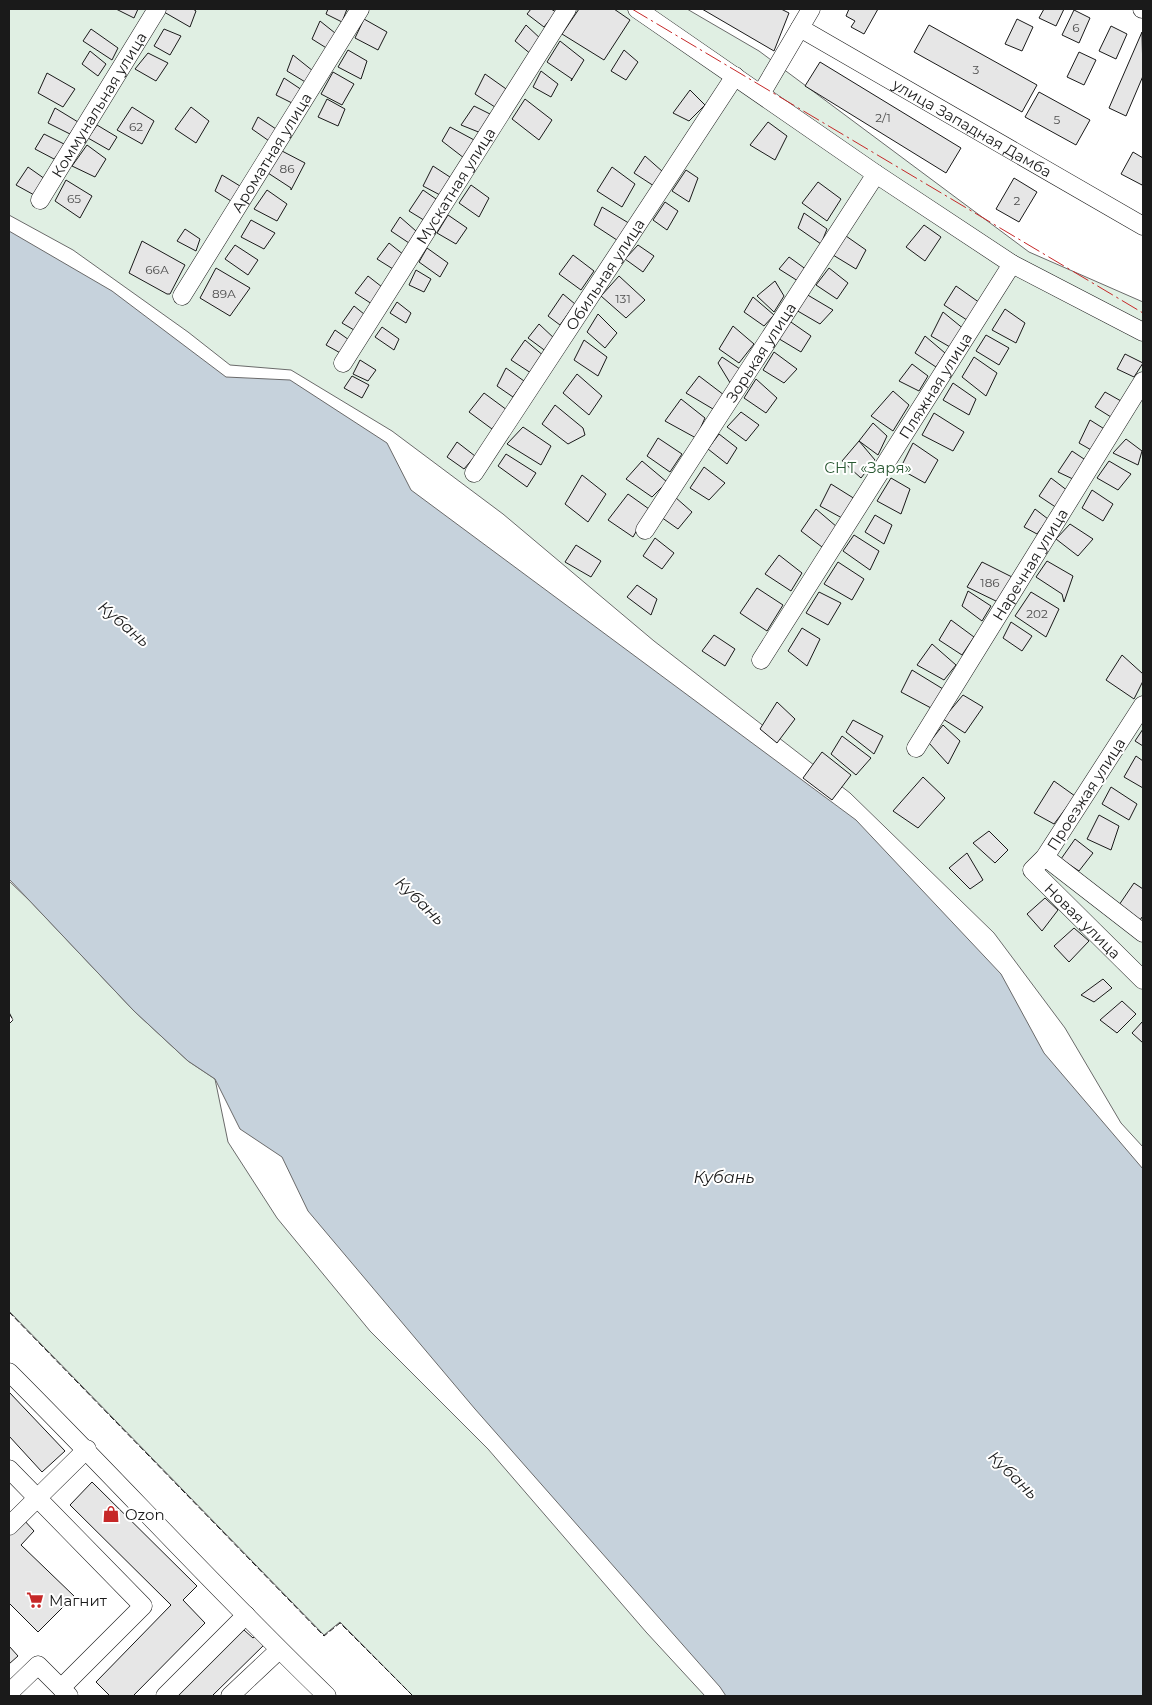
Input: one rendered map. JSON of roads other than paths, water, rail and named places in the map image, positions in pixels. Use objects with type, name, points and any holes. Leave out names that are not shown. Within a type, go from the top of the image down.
[{"type":"street","name":"Коммунальная улица","points":[[40,200],[157,9]]},
{"type":"street","name":"Ароматная улица","points":[[182,296],[360,9]]},
{"type":"street","name":"Мускатная улица","points":[[343,363],[567,9]]},
{"type":"street","points":[[637,9],[876,174],[1012,264],[1143,332]]},
{"type":"street","points":[[761,94],[811,9]]},
{"type":"street","name":"улица Западная Дамба","points":[[800,28],[1143,226]]},
{"type":"street","name":"Обильная улица","points":[[474,473],[735,76]]},
{"type":"street","name":"Зорькая улица","points":[[645,530],[876,174]]},
{"type":"street","name":"Пляжная улица","points":[[761,660],[1012,264]]},
{"type":"street","name":"Наречная улица","points":[[916,748],[1143,381]]},
{"type":"street","name":"Проезжая улица","points":[[1032,870],[1045,857],[1143,705]]},
{"type":"street","name":"Проезжая улица","points":[[1045,857],[1143,933]]},
{"type":"street","name":"Новая улица","points":[[1032,870],[1139,975]]},
{"type":"street","points":[[9,1372],[87,1449],[279,1650],[327,1696]]},
{"type":"street","points":[[9,1526],[87,1449]]},
{"type":"street","points":[[9,1469],[143,1606],[65,1692],[38,1664],[9,1693]]},
{"type":"street","points":[[165,1696],[246,1615]]},
{"type":"street","points":[[230,1696],[279,1650]]},
{"type":"water","name":"Кубань","points":[[9,231],[112,291],[226,377],[290,380],[387,443],[411,490],[856,820],[1001,974],[1044,1053],[1143,1169],[1143,1696],[726,1696],[475,1409],[308,1211],[282,1157],[240,1129],[215,1079],[188,1061],[134,1011],[9,879]]},
{"type":"place","name":"Ozon","points":[[111,1514]]},
{"type":"place","name":"Магнит","points":[[35,1600]]},
{"type":"park label","name":"СНТ «Заря»","points":[[868,467]]}]
